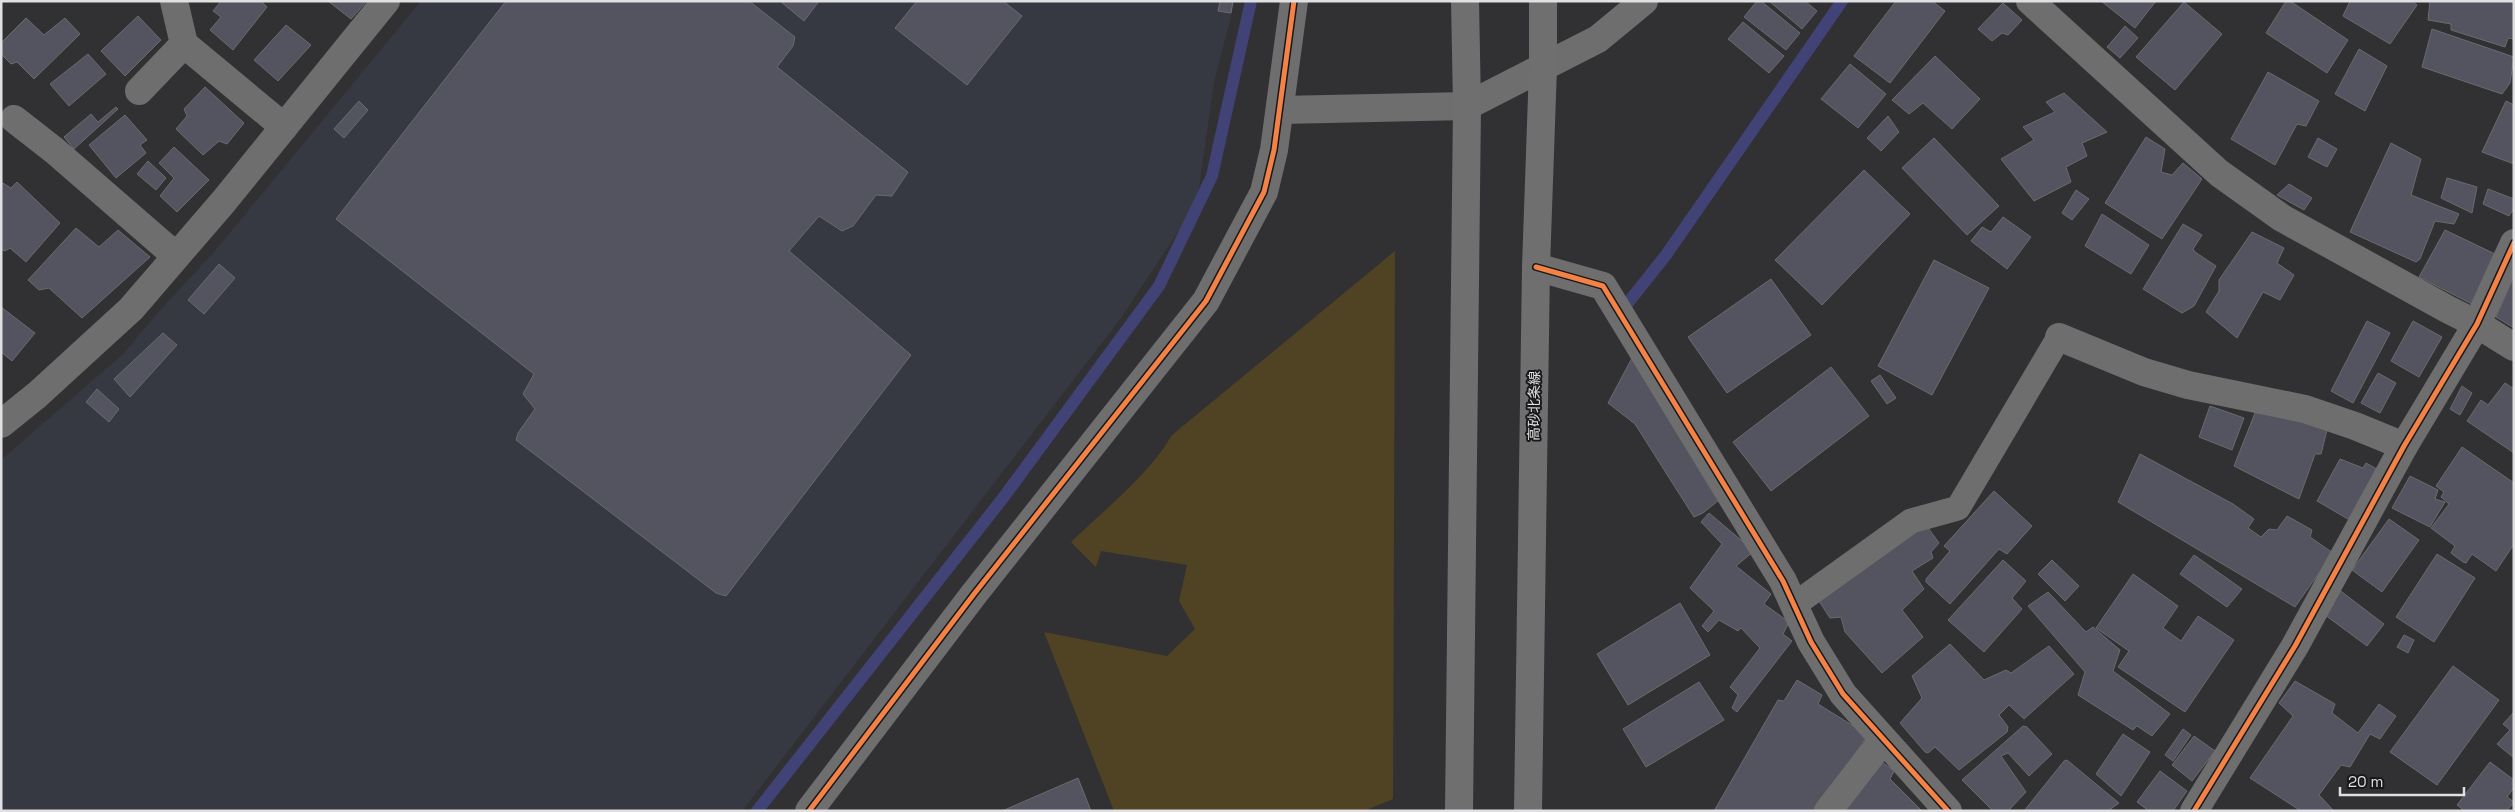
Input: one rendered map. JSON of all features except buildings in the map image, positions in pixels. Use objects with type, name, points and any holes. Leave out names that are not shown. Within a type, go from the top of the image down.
[{"type":"main road","points":[[1459,811],[1467,106],[1466,1]]},
{"type":"main road","name":"高砂北条線","points":[[1528,811],[1536,267],[1543,67],[1542,1]]},
{"type":"street","points":[[174,1],[184,44],[284,127]]},
{"type":"street","points":[[1,424],[37,395],[131,309],[224,201],[386,1]]},
{"type":"street","points":[[809,811],[974,594],[1206,301],[1264,192],[1274,150],[1294,1]]},
{"type":"street","points":[[1280,110],[1467,106],[1598,39],[1644,1]]},
{"type":"street","points":[[2030,1],[2219,173],[2282,218],[2478,324],[2514,347]]},
{"type":"street","points":[[139,91],[184,44]]},
{"type":"street","points":[[14,119],[55,151],[176,256]]},
{"type":"street","points":[[2194,811],[2296,646],[2404,446],[2478,324],[2514,243]]},
{"type":"street","points":[[1536,267],[1603,286],[1784,581],[1811,642],[1842,694],[1948,811]]},
{"type":"street","points":[[2059,337],[2144,372],[2188,385],[2305,409],[2355,426],[2404,446]]},
{"type":"street","points":[[1828,811],[1883,740]]},
{"type":"lane","points":[[1794,605],[1911,522],[1958,508],[2059,337]]},
{"type":"shaded area","points":[[421,1],[1235,1],[1214,82],[1199,188],[1189,215],[1121,318],[742,811],[1,811],[1,460],[123,354],[162,308],[214,252]]},
{"type":"shaded area","points":[[1395,251],[1393,799],[1364,811],[1114,811],[1044,632],[1167,656],[1195,629],[1179,601],[1187,565],[1101,551],[1096,567],[1071,542],[1139,478],[1172,435]]},
{"type":"waterway","points":[[757,811],[1003,498],[1159,286],[1212,176],[1251,1]]},
{"type":"waterway","points":[[1627,304],[1666,255],[1842,1]]},
{"type":"cycle path","points":[[809,811],[974,594],[1206,301],[1264,192],[1274,150],[1294,1]]},
{"type":"cycle path","points":[[2194,811],[2295,646],[2404,446],[2477,324],[2514,243]]},
{"type":"cycle path","points":[[1536,267],[1603,286],[1783,581],[1811,642],[1843,694],[1948,811]]}]
